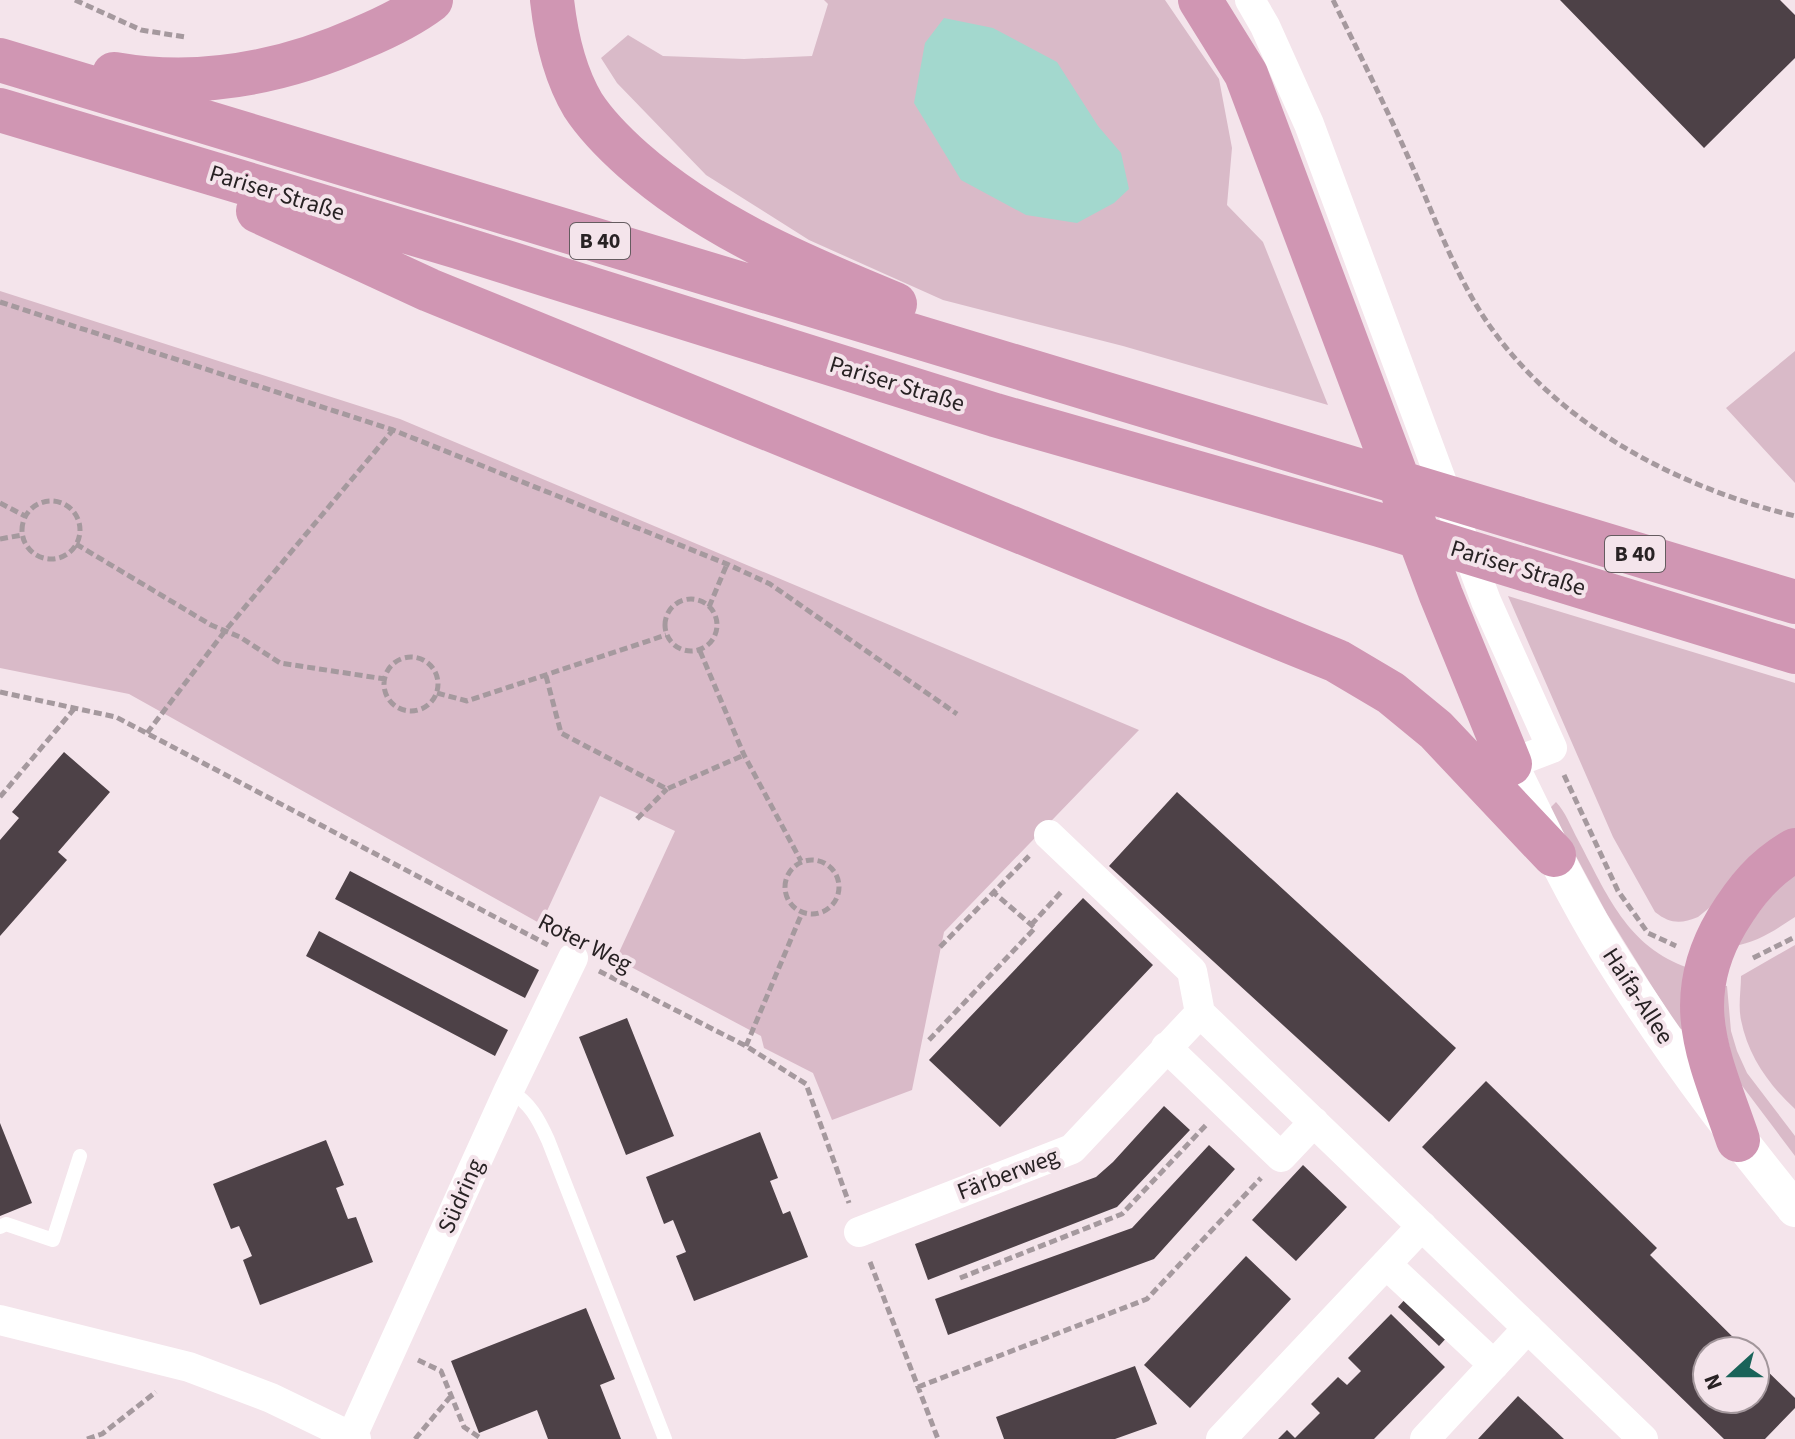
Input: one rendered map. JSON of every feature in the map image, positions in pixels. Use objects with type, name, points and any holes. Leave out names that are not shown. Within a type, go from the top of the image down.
[{"type":"highway","points":[[0,53],[145,80],[191,80],[258,74],[323,55],[387,26],[431,0]]},
{"type":"highway","points":[[552,0],[555,31],[584,106],[616,144],[686,203],[805,267],[955,328],[1086,388]]},
{"type":"highway","points":[[1200,0],[1246,74],[1441,595],[1510,764]]},
{"type":"highway","name":"Pariser Straße","points":[[0,60],[1795,602]]},
{"type":"highway","name":"Pariser Straße","points":[[0,110],[458,247],[995,415],[1380,525],[1795,652]]},
{"type":"highway","points":[[106,143],[429,290],[1337,661],[1391,693],[1436,730],[1554,855]]},
{"type":"highway","points":[[1738,1140],[1711,1061],[1702,1021],[1700,1001],[1707,961],[1724,926],[1754,880],[1795,850]]},
{"type":"street","points":[[1250,0],[1309,124],[1486,601],[1552,748],[1510,764]]},
{"type":"street","name":"Haifa-Allee","points":[[1510,764],[1554,855],[1608,952],[1682,1064],[1738,1140],[1795,1209]]},
{"type":"street","points":[[1049,835],[1192,971],[1200,1013],[1643,1439]]},
{"type":"street","name":"Südring","points":[[0,1320],[189,1367],[271,1398],[354,1438],[509,1090],[573,958]]},
{"type":"street","name":"Färberweg","points":[[859,1232],[1072,1149],[1200,1013]]},
{"type":"street","points":[[1166,1047],[1281,1157],[1314,1122]]},
{"type":"street","points":[[1221,1439],[1422,1226]]},
{"type":"street","points":[[1386,1264],[1494,1365]]},
{"type":"street","points":[[1425,1439],[1528,1328]]},
{"type":"lane","points":[[509,1090],[536,1113],[665,1439]]},
{"type":"lane","points":[[0,1227],[6,1224],[53,1240],[80,1156]]},
{"type":"path","points":[[75,0],[141,30],[189,37]]},
{"type":"path","points":[[1333,0],[1478,308],[1522,367],[1571,412],[1634,453],[1702,487],[1754,506],[1795,516]]},
{"type":"path","points":[[0,302],[393,430],[727,564],[770,584],[957,714]]},
{"type":"path","points":[[147,733],[225,631],[393,430]]},
{"type":"path","points":[[47,501],[64,504],[77,517],[80,535],[76,544],[61,557],[51,559],[32,553],[22,535],[25,516],[30,509],[47,501]]},
{"type":"path","points":[[0,503],[25,516]]},
{"type":"path","points":[[0,539],[22,535]]},
{"type":"path","points":[[76,544],[280,663],[385,679]]},
{"type":"path","points":[[709,607],[727,564]]},
{"type":"path","points":[[693,599],[709,607],[715,613],[717,631],[713,639],[700,651],[676,648],[666,635],[665,617],[676,603],[693,599]]},
{"type":"path","points":[[437,693],[467,701],[666,635]]},
{"type":"path","points":[[700,651],[744,755],[801,861]]},
{"type":"path","points":[[418,657],[433,667],[437,693],[433,701],[418,710],[400,708],[388,697],[385,679],[393,664],[401,659],[418,657]]},
{"type":"path","points":[[546,676],[561,733],[667,789]]},
{"type":"path","name":"Roter Weg","points":[[0,692],[116,717],[746,1046],[806,1084],[938,1439]]},
{"type":"path","points":[[0,797],[74,709]]},
{"type":"path","points":[[1552,748],[1618,891],[1640,923],[1648,933],[1707,961]]},
{"type":"path","points":[[637,819],[667,789],[744,755]]},
{"type":"path","points":[[940,947],[1049,835]]},
{"type":"path","points":[[810,859],[833,869],[839,886],[838,895],[828,909],[802,913],[788,901],[784,883],[793,866],[801,861],[810,859]]},
{"type":"path","points":[[1031,925],[1063,890]]},
{"type":"path","points":[[929,1040],[1035,928],[993,892]]},
{"type":"path","points":[[746,1046],[802,913]]},
{"type":"path","points":[[960,1278],[1122,1214],[1226,1104]]},
{"type":"path","points":[[918,1387],[1147,1299],[1281,1157]]},
{"type":"path","points":[[392,1349],[441,1371],[464,1427],[482,1439]]},
{"type":"path","points":[[87,1439],[102,1434],[189,1367]]},
{"type":"path","points":[[415,1439],[451,1396]]},
{"type":"shaded area","points":[[824,0],[1165,0],[1219,79],[1232,148],[1227,205],[1263,242],[1328,405],[1123,346],[943,300],[809,240],[706,175],[617,83],[601,58],[628,35],[663,56],[744,59],[812,56],[828,4]]},
{"type":"shaded area","points":[[944,18],[993,28],[1057,62],[1098,126],[1121,153],[1129,189],[1114,203],[1077,223],[1026,215],[961,180],[914,103],[925,43]]},
{"type":"shaded area","points":[[0,291],[400,419],[1139,730],[944,932],[912,1090],[832,1120],[813,1073],[764,1048],[761,1036],[616,959],[675,831],[600,796],[541,924],[129,694],[0,668]]},
{"type":"shaded area","points":[[1795,351],[1795,483],[1726,408]]},
{"type":"shaded area","points":[[1508,596],[1795,683],[1795,838],[1698,917],[1676,922],[1655,912],[1613,837]]},
{"type":"shaded area","points":[[1556,802],[1610,899],[1634,933],[1668,959],[1689,968],[1685,1030],[1678,1028],[1607,914],[1550,808]]},
{"type":"shaded area","points":[[1795,865],[1795,917],[1758,939],[1733,946]]},
{"type":"shaded area","points":[[1795,945],[1795,1109],[1768,1080],[1754,1058],[1744,1033],[1740,1004],[1741,976]]},
{"type":"shaded area","points":[[1715,985],[1727,986],[1731,1031],[1737,1051],[1747,1073],[1795,1136],[1795,1156],[1737,1079]]},
{"type":"building","points":[[1560,0],[1780,0],[1795,15],[1795,58],[1704,148]]},
{"type":"building","points":[[64,752],[110,792],[58,852],[67,860],[0,936],[0,840],[19,818],[12,812]]},
{"type":"building","points":[[1177,792],[1456,1048],[1389,1122],[1109,866]]},
{"type":"building","points":[[350,871],[539,970],[525,998],[335,899]]},
{"type":"building","points":[[1083,898],[1153,965],[1000,1127],[929,1060]]},
{"type":"building","points":[[319,931],[508,1030],[495,1056],[306,956]]},
{"type":"building","points":[[627,1018],[674,1136],[626,1155],[579,1037]]},
{"type":"building","points":[[1486,1081],[1657,1248],[1650,1255],[1731,1335],[1691,1335],[1691,1407],[1422,1147]]},
{"type":"building","points":[[1164,1106],[1190,1130],[1117,1207],[928,1280],[915,1244],[1096,1177]]},
{"type":"building","points":[[0,1123],[32,1203],[0,1216]]},
{"type":"building","points":[[760,1132],[778,1178],[770,1181],[783,1214],[790,1211],[808,1257],[694,1301],[676,1256],[686,1252],[673,1220],[664,1224],[646,1177]]},
{"type":"building","points":[[326,1140],[344,1185],[336,1188],[348,1219],[356,1217],[373,1262],[260,1305],[243,1260],[252,1256],[239,1226],[231,1229],[213,1184]]},
{"type":"building","points":[[1209,1145],[1235,1169],[1154,1259],[948,1335],[935,1299],[1132,1228]]},
{"type":"building","points":[[1303,1165],[1347,1207],[1296,1261],[1252,1220]]},
{"type":"building","points":[[1246,1256],[1291,1299],[1190,1408],[1144,1365]]},
{"type":"building","points":[[1408,1296],[1449,1335],[1439,1346],[1398,1307]]},
{"type":"building","points":[[586,1308],[615,1379],[600,1385],[621,1439],[548,1439],[537,1410],[479,1433],[451,1361]]},
{"type":"building","points":[[1391,1314],[1445,1367],[1374,1439],[1278,1439],[1287,1430],[1295,1438],[1320,1413],[1311,1404],[1338,1377],[1347,1385],[1361,1371],[1348,1358]]},
{"type":"building","points":[[1135,1366],[1157,1424],[1115,1439],[1004,1439],[996,1417]]},
{"type":"building","points":[[1771,1375],[1795,1398],[1795,1408],[1765,1439],[1724,1439],[1699,1415],[1771,1415]]},
{"type":"building","points":[[1518,1396],[1564,1439],[1478,1439]]}]
